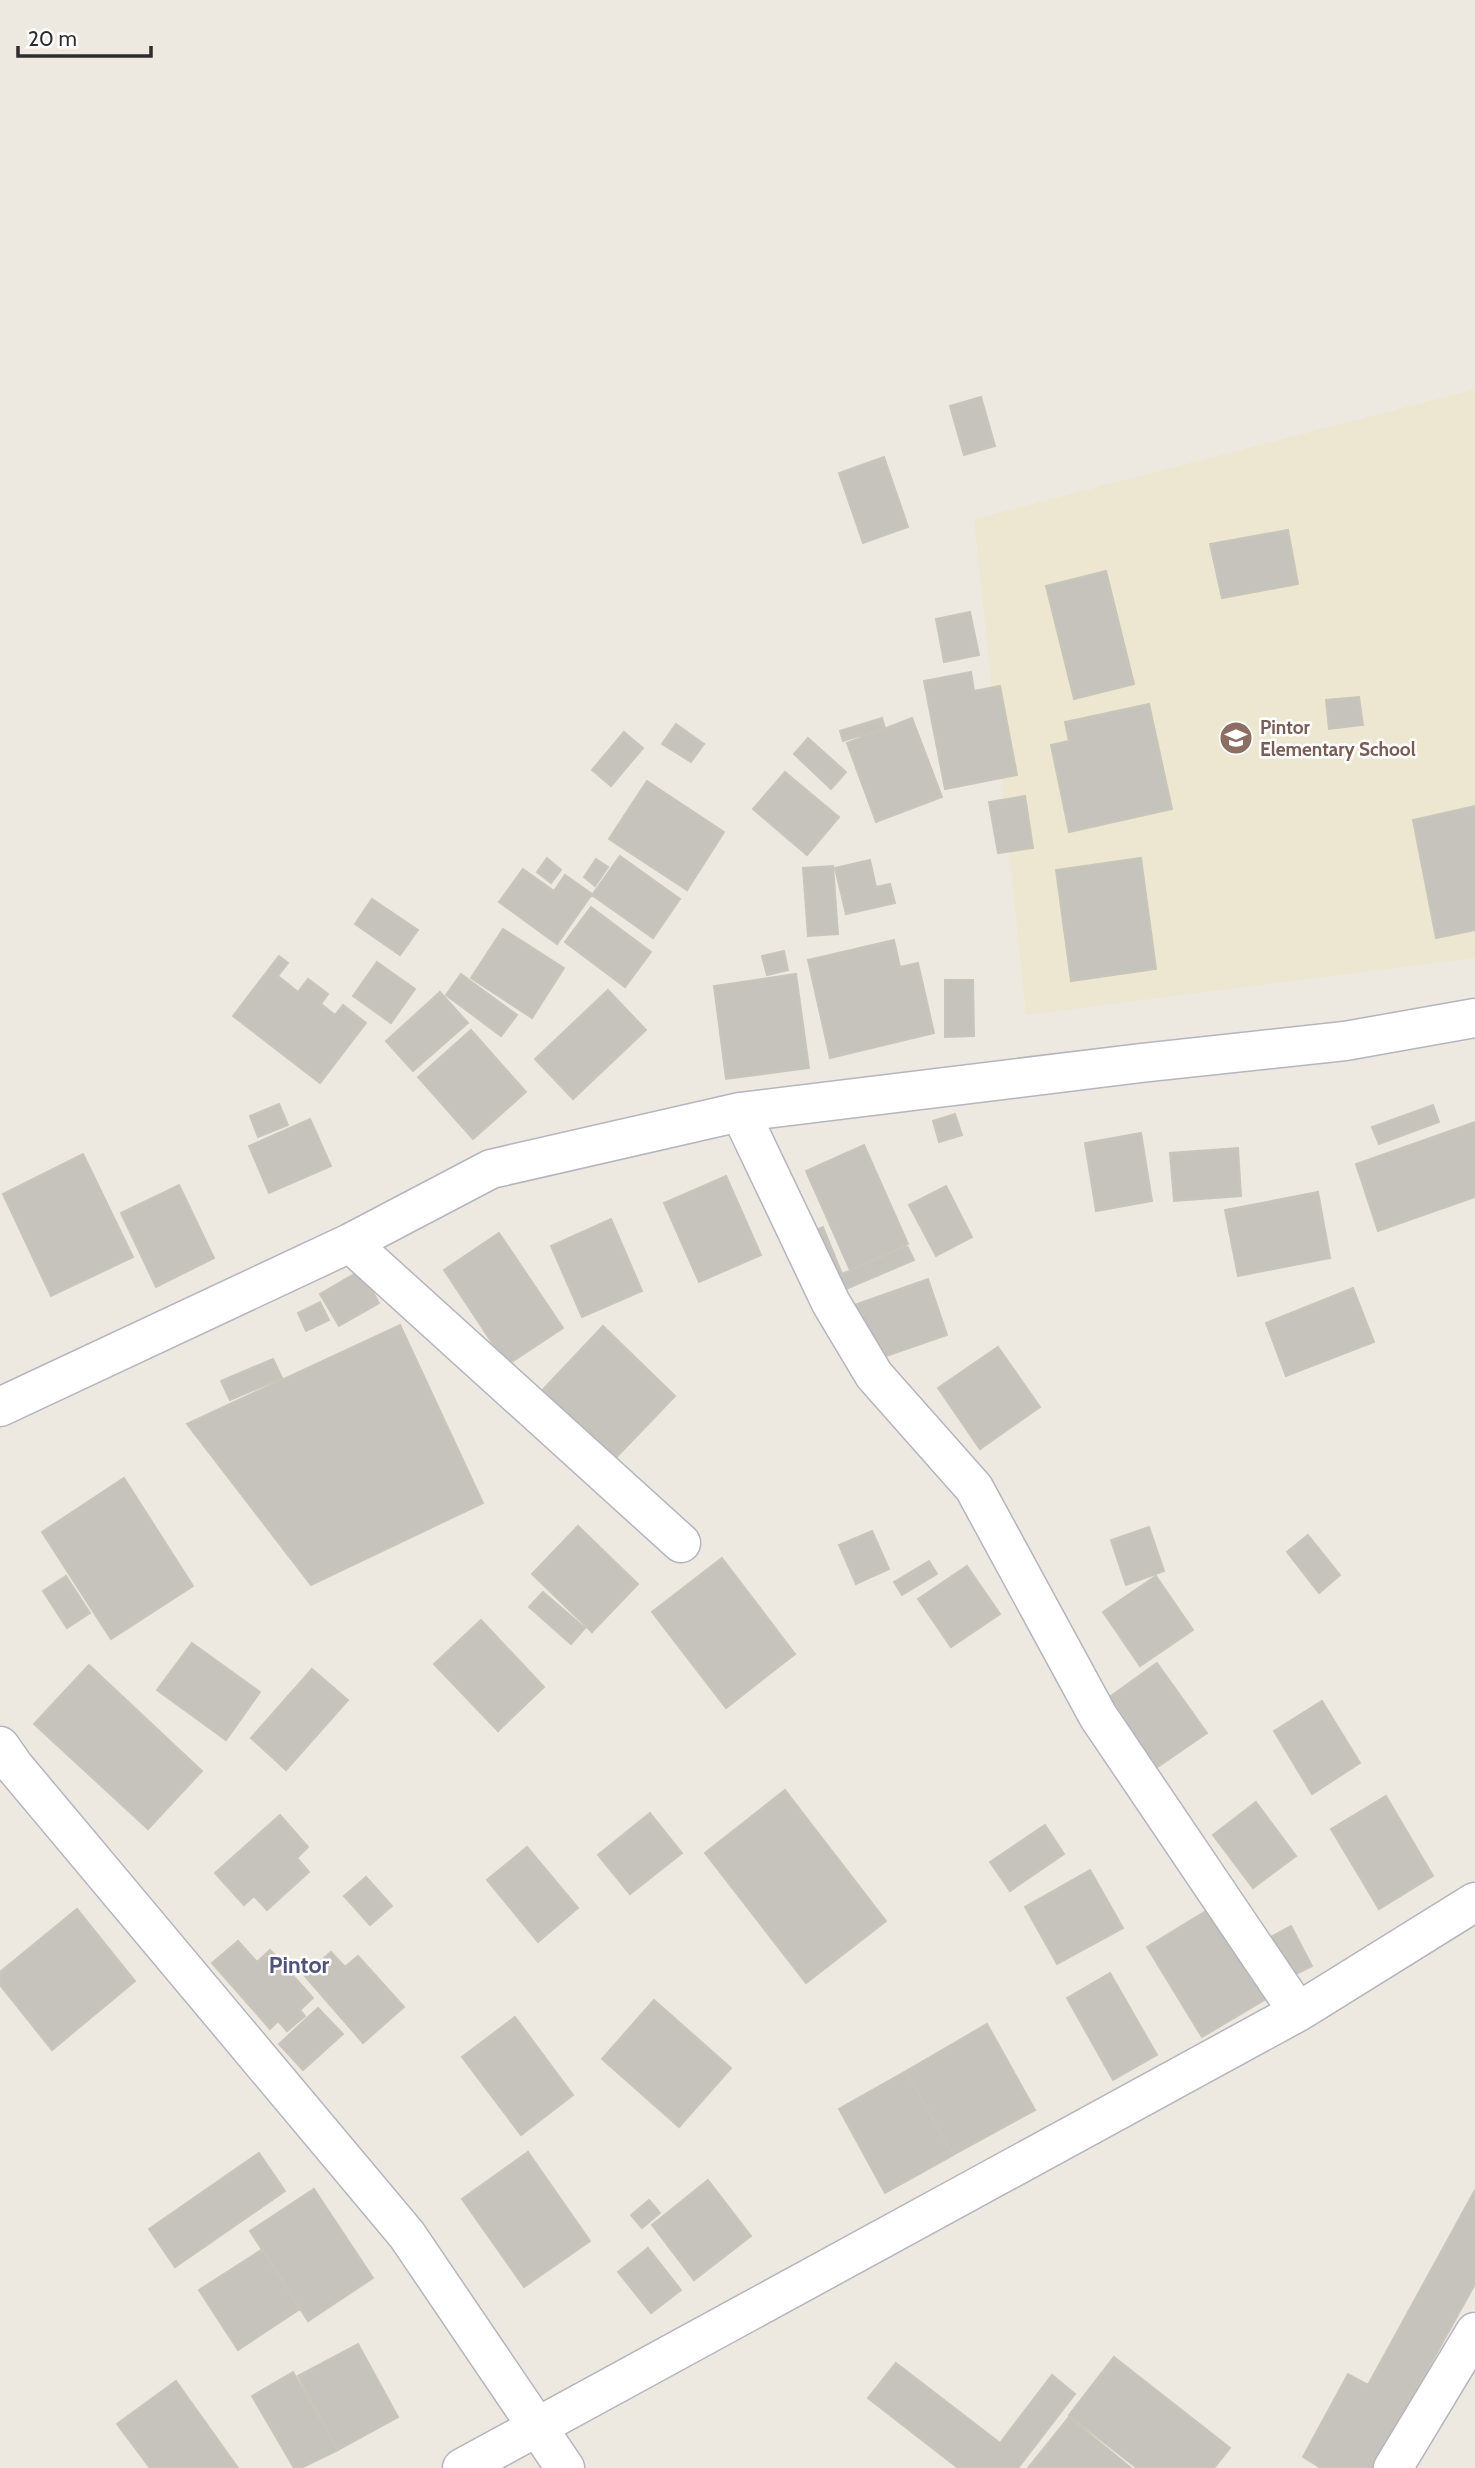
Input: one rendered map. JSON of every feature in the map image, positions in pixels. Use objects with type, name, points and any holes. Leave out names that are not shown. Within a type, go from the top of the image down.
[{"type":"street","points":[[0,1407],[350,1243],[491,1169],[740,1112],[1127,1064],[1345,1041],[1475,1018]]},
{"type":"street","points":[[740,1112],[831,1303],[874,1375],[975,1488],[1098,1716],[1298,2012]]},
{"type":"street","points":[[350,1243],[681,1543]]},
{"type":"street","points":[[0,1746],[407,2235],[565,2468]]},
{"type":"street","points":[[462,2468],[1298,2012],[1475,1902]]},
{"type":"street","points":[[1393,2468],[1475,2333]]},
{"type":"shaded area","name":"Pintor Elementary School","points":[[1475,389],[1475,958],[1026,1015],[974,519]]},
{"type":"building","points":[[981,397],[995,446],[964,455],[950,406]]},
{"type":"building","points":[[884,457],[908,527],[863,543],[839,473]]},
{"type":"building","points":[[1288,530],[1298,584],[1222,598],[1210,544]]},
{"type":"building","points":[[1106,571],[1134,684],[1074,699],[1046,586]]},
{"type":"building","points":[[970,612],[979,655],[944,662],[936,619]]},
{"type":"building","points":[[971,672],[974,691],[1000,686],[1017,775],[945,789],[924,681]]},
{"type":"building","points":[[1359,697],[1363,725],[1329,729],[1326,700]]},
{"type":"building","points":[[1149,704],[1172,809],[1069,832],[1051,745],[1069,741],[1065,722]]},
{"type":"building","points":[[882,718],[885,728],[843,741],[840,731]]},
{"type":"building","points":[[912,718],[942,797],[876,822],[847,743]]},
{"type":"building","points":[[676,724],[704,744],[691,762],[662,744]]},
{"type":"building","points":[[624,732],[643,748],[611,786],[592,770]]},
{"type":"building","points":[[808,738],[846,772],[831,789],[794,754]]},
{"type":"building","points":[[785,772],[839,817],[807,855],[753,809]]},
{"type":"building","points":[[647,781],[724,832],[687,890],[609,839]]},
{"type":"building","points":[[1025,796],[1033,848],[998,853],[989,802]]},
{"type":"building","points":[[1475,806],[1475,930],[1436,938],[1413,820]]},
{"type":"building","points":[[620,856],[680,899],[653,938],[592,895]]},
{"type":"building","points":[[547,858],[561,870],[551,883],[537,872]]},
{"type":"building","points":[[1141,858],[1156,969],[1071,981],[1056,870]]},
{"type":"building","points":[[596,859],[608,867],[595,886],[584,877]]},
{"type":"building","points":[[870,860],[876,887],[890,884],[895,903],[846,914],[835,868]]},
{"type":"building","points":[[833,866],[838,934],[808,936],[803,868]]},
{"type":"building","points":[[523,869],[554,891],[565,875],[592,894],[557,944],[499,902]]},
{"type":"building","points":[[372,899],[418,930],[400,955],[355,924]]},
{"type":"building","points":[[591,907],[651,952],[625,987],[565,942]]},
{"type":"building","points":[[503,929],[564,968],[532,1018],[471,978]]},
{"type":"building","points":[[894,940],[900,967],[918,963],[934,1033],[830,1058],[808,960]]},
{"type":"building","points":[[784,951],[788,970],[767,975],[762,956]]},
{"type":"building","points":[[279,956],[288,963],[278,976],[298,992],[308,979],[328,994],[321,1004],[335,1015],[343,1005],[366,1023],[320,1083],[233,1016]]},
{"type":"building","points":[[377,962],[415,989],[391,1023],[353,996]]},
{"type":"building","points":[[461,974],[517,1015],[501,1036],[446,995]]},
{"type":"building","points":[[796,974],[809,1068],[726,1079],[714,986]]},
{"type":"building","points":[[945,980],[973,980],[974,1036],[945,1037]]},
{"type":"building","points":[[608,990],[646,1030],[573,1099],[535,1059]]},
{"type":"building","points":[[440,992],[468,1023],[413,1071],[386,1041]]},
{"type":"building","points":[[471,1030],[526,1092],[473,1139],[418,1077]]},
{"type":"building","points":[[279,1104],[288,1125],[258,1137],[250,1116]]},
{"type":"building","points":[[1433,1105],[1439,1122],[1379,1144],[1372,1127]]},
{"type":"building","points":[[955,1114],[962,1135],[939,1142],[933,1121]]},
{"type":"building","points":[[310,1119],[331,1166],[269,1193],[249,1146]]},
{"type":"building","points":[[1475,1122],[1475,1197],[1378,1231],[1356,1164]]},
{"type":"building","points":[[1141,1133],[1152,1201],[1096,1211],[1085,1143]]},
{"type":"building","points":[[864,1145],[908,1244],[850,1270],[806,1171]]},
{"type":"building","points":[[1238,1148],[1241,1196],[1174,1201],[1170,1153]]},
{"type":"building","points":[[83,1154],[133,1257],[51,1296],[3,1194]]},
{"type":"building","points":[[726,1176],[761,1255],[699,1282],[664,1203]]},
{"type":"building","points":[[179,1185],[214,1258],[156,1287],[121,1213]]},
{"type":"building","points":[[946,1186],[972,1237],[936,1256],[909,1205]]},
{"type":"building","points":[[1318,1192],[1330,1258],[1238,1276],[1225,1210]]},
{"type":"building","points":[[611,1219],[642,1291],[582,1317],[551,1246]]},
{"type":"building","points":[[823,1227],[842,1274],[907,1246],[914,1260],[832,1295],[805,1235]]},
{"type":"building","points":[[499,1233],[563,1328],[507,1365],[444,1270]]},
{"type":"building","points":[[361,1270],[379,1303],[339,1326],[320,1294]]},
{"type":"building","points":[[928,1279],[947,1335],[872,1361],[854,1305]]},
{"type":"building","points":[[1353,1288],[1374,1342],[1286,1376],[1266,1323]]},
{"type":"building","points":[[320,1302],[329,1320],[306,1331],[298,1313]]},
{"type":"building","points":[[400,1325],[483,1503],[311,1585],[187,1424]]},
{"type":"building","points":[[603,1326],[675,1396],[607,1467],[535,1398]]},
{"type":"building","points":[[998,1347],[1040,1407],[980,1449],[938,1388]]},
{"type":"building","points":[[273,1359],[282,1378],[230,1400],[221,1381]]},
{"type":"building","points":[[124,1478],[193,1586],[111,1639],[42,1532]]},
{"type":"building","points":[[578,1526],[638,1584],[592,1632],[532,1574]]},
{"type":"building","points":[[1149,1527],[1164,1571],[1126,1585],[1111,1540]]},
{"type":"building","points":[[872,1531],[889,1569],[856,1584],[839,1545]]},
{"type":"building","points":[[1308,1535],[1340,1575],[1319,1593],[1287,1552]]},
{"type":"building","points":[[722,1558],[795,1654],[726,1708],[652,1612]]},
{"type":"building","points":[[929,1561],[937,1574],[902,1595],[894,1582]]},
{"type":"building","points":[[967,1566],[1000,1614],[951,1647],[918,1599]]},
{"type":"building","points":[[66,1576],[90,1613],[67,1628],[43,1591]]},
{"type":"building","points":[[1156,1576],[1193,1630],[1140,1666],[1103,1612]]},
{"type":"building","points":[[543,1592],[585,1628],[571,1644],[529,1607]]},
{"type":"building","points":[[481,1620],[544,1687],[498,1731],[434,1664]]},
{"type":"building","points":[[192,1643],[260,1692],[226,1740],[157,1690]]},
{"type":"building","points":[[1157,1663],[1207,1733],[1153,1770],[1104,1701]]},
{"type":"building","points":[[89,1665],[202,1771],[148,1829],[34,1724]]},
{"type":"building","points":[[312,1669],[348,1700],[286,1770],[251,1738]]},
{"type":"building","points":[[1322,1701],[1360,1763],[1312,1794],[1274,1731]]},
{"type":"building","points":[[785,1790],[886,1921],[806,1983],[705,1853]]},
{"type":"building","points":[[1386,1796],[1433,1876],[1379,1909],[1331,1829]]},
{"type":"building","points":[[1256,1802],[1296,1856],[1253,1888],[1213,1835]]},
{"type":"building","points":[[650,1813],[682,1853],[630,1894],[598,1855]]},
{"type":"building","points":[[280,1815],[308,1847],[297,1858],[309,1872],[267,1910],[254,1896],[244,1905],[215,1873]]},
{"type":"building","points":[[1045,1825],[1064,1854],[1010,1891],[990,1862]]},
{"type":"building","points":[[527,1847],[578,1908],[538,1942],[487,1880]]},
{"type":"building","points":[[1090,1870],[1123,1928],[1057,1964],[1025,1907]]},
{"type":"building","points":[[366,1877],[392,1906],[370,1925],[344,1896]]},
{"type":"building","points":[[1211,1908],[1266,1999],[1202,2037],[1147,1947]]},
{"type":"building","points":[[77,1909],[135,1981],[52,2050],[0,1985],[0,1972]]},
{"type":"building","points":[[1291,1926],[1312,1966],[1288,1978],[1267,1939]]},
{"type":"building","points":[[238,1941],[257,1962],[270,1950],[313,1998],[300,2010],[305,2016],[287,2031],[278,2021],[270,2029],[212,1963]]},
{"type":"building","points":[[331,1952],[345,1967],[358,1956],[404,2007],[363,2043],[304,1975]]},
{"type":"building","points":[[1110,1973],[1157,2055],[1113,2080],[1067,1998]]},
{"type":"building","points":[[654,2000],[731,2068],[679,2127],[602,2059]]},
{"type":"building","points":[[318,2008],[343,2034],[303,2070],[279,2044]]},
{"type":"building","points":[[515,2017],[573,2095],[521,2135],[462,2057]]},
{"type":"building","points":[[987,2024],[1035,2110],[953,2155],[906,2071]]},
{"type":"building","points":[[906,2071],[953,2155],[885,2193],[839,2109]]},
{"type":"building","points":[[528,2152],[590,2241],[524,2287],[462,2199]]},
{"type":"building","points":[[259,2153],[285,2191],[175,2267],[149,2229]]},
{"type":"building","points":[[708,2180],[751,2236],[694,2280],[652,2225]]},
{"type":"building","points":[[314,2189],[373,2278],[308,2321],[250,2231]]},
{"type":"building","points":[[1475,2190],[1475,2284],[1373,2468],[1321,2468],[1303,2457],[1348,2374],[1368,2385]]},
{"type":"building","points":[[649,2200],[660,2213],[642,2228],[631,2215]]},
{"type":"building","points":[[648,2248],[681,2290],[651,2313],[618,2272]]},
{"type":"building","points":[[263,2249],[300,2309],[238,2350],[199,2290]]},
{"type":"building","points":[[358,2344],[398,2417],[338,2450],[298,2376]]},
{"type":"building","points":[[1114,2357],[1230,2448],[1214,2468],[1137,2468],[1069,2415]]},
{"type":"building","points":[[896,2363],[1000,2443],[1052,2375],[1075,2394],[1018,2468],[958,2468],[868,2398]]},
{"type":"building","points":[[293,2372],[338,2450],[301,2468],[294,2468],[252,2396]]},
{"type":"building","points":[[176,2381],[238,2468],[150,2468],[117,2424]]},
{"type":"building","points":[[1069,2417],[1131,2468],[1028,2468]]},
{"type":"place","name":"Pintor Elementary School","points":[[1236,738]]},
{"type":"district","name":"Pintor","points":[[299,1965]]}]
